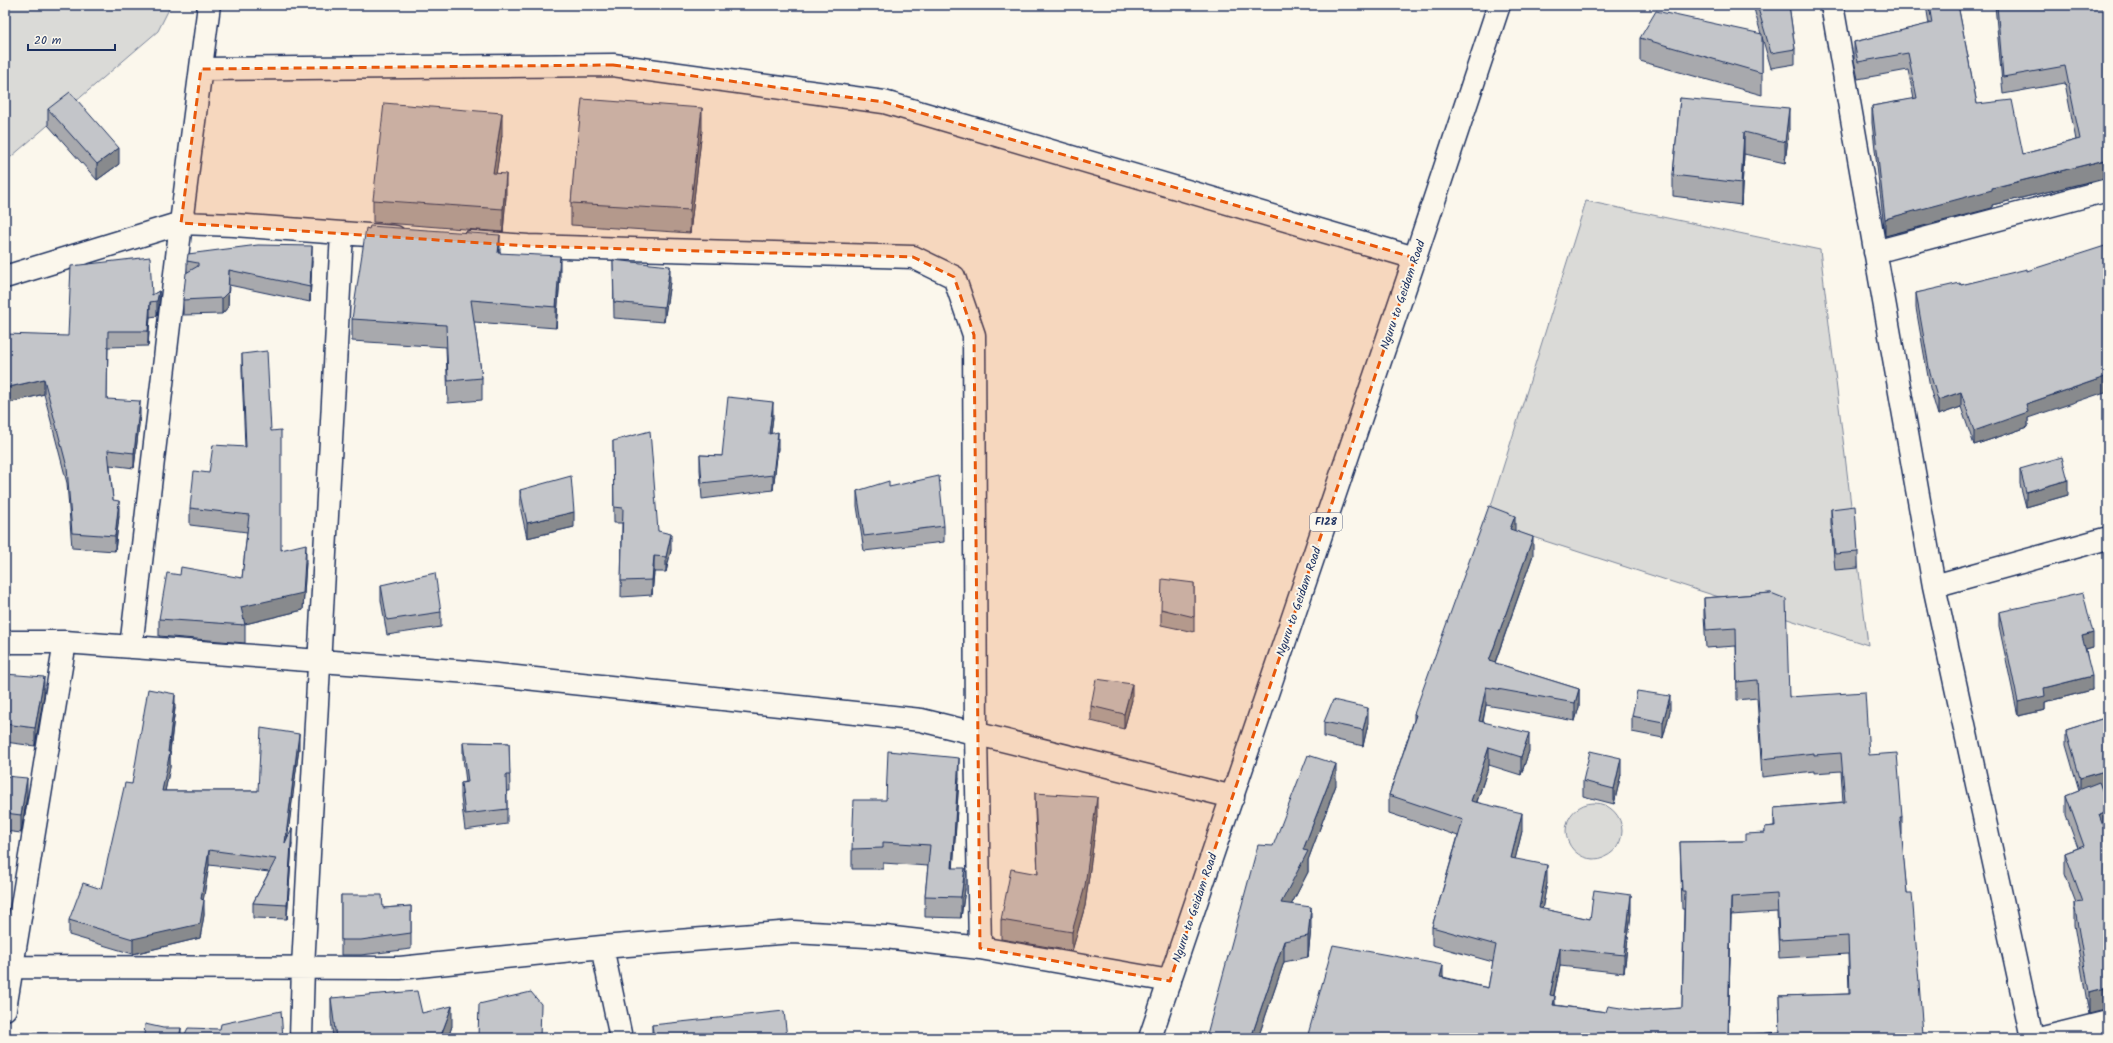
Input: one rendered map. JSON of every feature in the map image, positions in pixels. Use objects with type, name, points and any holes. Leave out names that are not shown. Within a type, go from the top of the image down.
[{"type":"street","points":[[131,647],[181,223],[209,5]]},
{"type":"street","name":"Nguru to Geidam Road","points":[[1150,1038],[1415,258],[1498,5]]},
{"type":"street","points":[[1832,5],[1934,586],[2032,1038]]},
{"type":"street","points":[[201,69],[613,65],[884,102],[1415,258]]},
{"type":"street","points":[[1875,252],[2108,190]]},
{"type":"street","points":[[5,277],[181,223],[412,238]]},
{"type":"street","points":[[301,1038],[302,967],[342,233]]},
{"type":"street","points":[[450,241],[528,246],[913,257],[954,277],[974,336],[976,734],[980,948]]},
{"type":"street","points":[[1934,586],[2108,538]]},
{"type":"street","points":[[5,642],[65,642],[469,672],[922,720],[1233,797]]},
{"type":"street","points":[[5,1009],[12,967],[11,932],[65,642]]},
{"type":"street","points":[[12,967],[400,968],[602,946],[793,932],[885,937],[980,948],[1170,981]]},
{"type":"street","points":[[602,946],[621,1038]]},
{"type":"street","points":[[2043,1038],[2108,1022]]},
{"type":"highlighted area","points":[[613,65],[884,102],[1415,258],[1170,981],[980,948],[974,335],[954,277],[913,257],[528,246],[181,223],[201,69]]},
{"type":"shaded area","points":[[5,5],[171,5],[158,31],[5,162]]},
{"type":"shaded area","points":[[1586,201],[1820,250],[1868,645],[1486,522]]},
{"type":"shaded area","points":[[1588,803],[1600,803],[1610,807],[1618,815],[1622,825],[1622,837],[1618,847],[1610,855],[1600,859],[1588,859],[1578,855],[1570,847],[1566,837],[1566,825],[1570,815],[1578,807]]},
{"type":"building","points":[[1757,5],[1789,5],[1795,49],[1771,53]]},
{"type":"building","points":[[1929,5],[1958,5],[1977,104],[2012,100],[2023,154],[2080,139],[2065,66],[2003,77],[1997,5],[2108,5],[2108,160],[1992,188],[1992,190],[1885,219],[1872,106],[1917,98],[1908,53],[1858,62],[1854,42],[1932,23]]},
{"type":"building","points":[[1656,11],[1762,34],[1762,73],[1640,38]]},
{"type":"building","points":[[70,92],[119,148],[97,164],[48,109]]},
{"type":"building","points":[[1680,98],[1789,108],[1785,142],[1744,132],[1741,183],[1673,175]]},
{"type":"building","points":[[582,99],[702,108],[690,210],[571,203]]},
{"type":"building","points":[[384,103],[502,113],[493,173],[506,174],[503,209],[373,200]]},
{"type":"building","points":[[370,226],[500,235],[498,253],[560,256],[556,307],[471,300],[482,378],[448,381],[446,325],[352,319],[366,228],[369,229]]},
{"type":"building","points":[[258,245],[312,246],[310,287],[229,270],[228,292],[222,298],[183,300],[186,273],[198,266],[198,263],[187,261],[188,254]]},
{"type":"building","points":[[2108,245],[2108,376],[2026,404],[2028,412],[1974,431],[1961,392],[1938,400],[1930,373],[1916,293],[1960,283],[1961,285],[2027,269],[2027,271]]},
{"type":"building","points":[[150,257],[152,295],[159,291],[157,301],[150,302],[148,331],[108,331],[107,399],[140,401],[134,453],[108,450],[113,500],[119,501],[115,536],[72,533],[67,467],[44,379],[5,388],[5,334],[68,336],[71,266]]},
{"type":"building","points":[[613,260],[670,266],[664,307],[614,302]]},
{"type":"building","points":[[267,351],[271,431],[281,430],[281,550],[306,544],[303,593],[241,607],[245,625],[159,619],[167,573],[180,575],[181,567],[242,578],[249,515],[190,508],[194,471],[209,473],[213,445],[246,447],[242,354]]},
{"type":"building","points":[[728,397],[773,402],[769,434],[778,432],[773,475],[702,483],[700,455],[722,456]]},
{"type":"building","points":[[650,431],[658,531],[671,534],[666,557],[654,556],[652,580],[621,581],[623,508],[614,507],[613,441]]},
{"type":"building","points":[[2062,457],[2068,480],[2026,492],[2020,469]]},
{"type":"building","points":[[571,476],[574,512],[527,523],[520,490]]},
{"type":"building","points":[[939,476],[944,526],[864,536],[857,491],[889,481],[889,487]]},
{"type":"building","points":[[1489,506],[1515,516],[1510,529],[1533,537],[1489,661],[1579,689],[1575,703],[1486,687],[1479,721],[1529,733],[1521,757],[1489,747],[1471,801],[1522,813],[1511,858],[1547,865],[1539,908],[1590,919],[1594,890],[1631,895],[1624,955],[1560,948],[1550,995],[1555,996],[1553,1005],[1606,1012],[1608,1006],[1640,1011],[1682,1008],[1685,891],[1682,891],[1680,842],[1745,841],[1745,834],[1765,833],[1765,827],[1775,826],[1774,808],[1845,802],[1841,753],[1814,755],[1814,753],[1762,759],[1757,680],[1737,682],[1736,628],[1706,630],[1704,598],[1771,593],[1786,599],[1789,697],[1865,692],[1869,755],[1897,753],[1902,817],[1900,817],[1907,893],[1912,893],[1923,1034],[1906,1038],[1307,1038],[1333,945],[1443,965],[1440,977],[1488,988],[1496,945],[1432,927],[1463,820],[1389,795],[1416,715],[1414,714]],"holes":[[[1777,894],[1779,940],[1848,936],[1850,994],[1779,996],[1780,1032],[1728,1037],[1731,897]]]},
{"type":"building","points":[[1855,506],[1858,552],[1835,554],[1831,509]]},
{"type":"building","points":[[435,573],[441,612],[387,620],[381,585]]},
{"type":"building","points":[[1162,579],[1194,583],[1194,617],[1161,609]]},
{"type":"building","points":[[2083,593],[2093,633],[2082,636],[2092,676],[2044,688],[2045,696],[2018,702],[1999,612]]},
{"type":"building","points":[[5,674],[44,677],[35,728],[5,724]]},
{"type":"building","points":[[1096,679],[1132,684],[1124,714],[1091,706]]},
{"type":"building","points":[[148,689],[175,694],[168,752],[170,752],[162,791],[258,791],[261,728],[299,734],[285,843],[292,828],[287,905],[253,903],[276,859],[209,850],[201,899],[204,900],[200,924],[133,939],[69,920],[83,883],[101,889],[125,783],[132,784]]},
{"type":"building","points":[[1637,691],[1670,696],[1663,722],[1632,716]]},
{"type":"building","points":[[1333,700],[1368,708],[1363,730],[1324,722]]},
{"type":"building","points":[[2108,717],[2108,770],[2080,778],[2066,730]]},
{"type":"building","points":[[463,742],[509,743],[510,775],[506,775],[507,809],[465,814],[461,783],[468,782]]},
{"type":"building","points":[[888,751],[959,758],[952,868],[965,868],[961,897],[925,896],[930,845],[883,842],[883,848],[852,849],[854,800],[886,800]]},
{"type":"building","points":[[1590,751],[1621,758],[1614,789],[1583,781]]},
{"type":"building","points":[[1308,755],[1336,764],[1303,850],[1308,851],[1281,903],[1311,907],[1308,936],[1284,941],[1251,1038],[1206,1038],[1258,845],[1273,846]]},
{"type":"building","points":[[5,776],[27,778],[21,815],[5,813]]},
{"type":"building","points":[[2099,782],[2108,806],[2108,811],[2099,815],[2108,840],[2108,988],[2089,992],[2074,903],[2083,902],[2065,853],[2084,846],[2066,795]]},
{"type":"building","points":[[1035,793],[1097,797],[1085,886],[1072,932],[1001,920],[1011,869],[1038,874]]},
{"type":"building","points":[[341,895],[382,895],[383,908],[411,906],[411,933],[361,940],[341,940]]},
{"type":"building","points":[[417,991],[422,1013],[452,1006],[440,1038],[336,1038],[331,998]]},
{"type":"building","points":[[531,992],[541,1004],[540,1038],[478,1038],[479,1004]]},
{"type":"building","points":[[281,1011],[283,1038],[183,1038],[188,1028],[220,1029],[221,1024]]},
{"type":"building","points":[[784,1011],[787,1038],[654,1038],[652,1025]]},
{"type":"building","points":[[145,1024],[163,1028],[181,1028],[179,1038],[96,1038],[144,1035]]},
{"type":"building","points":[[18,1033],[80,1034],[81,1038],[18,1038]]}]
